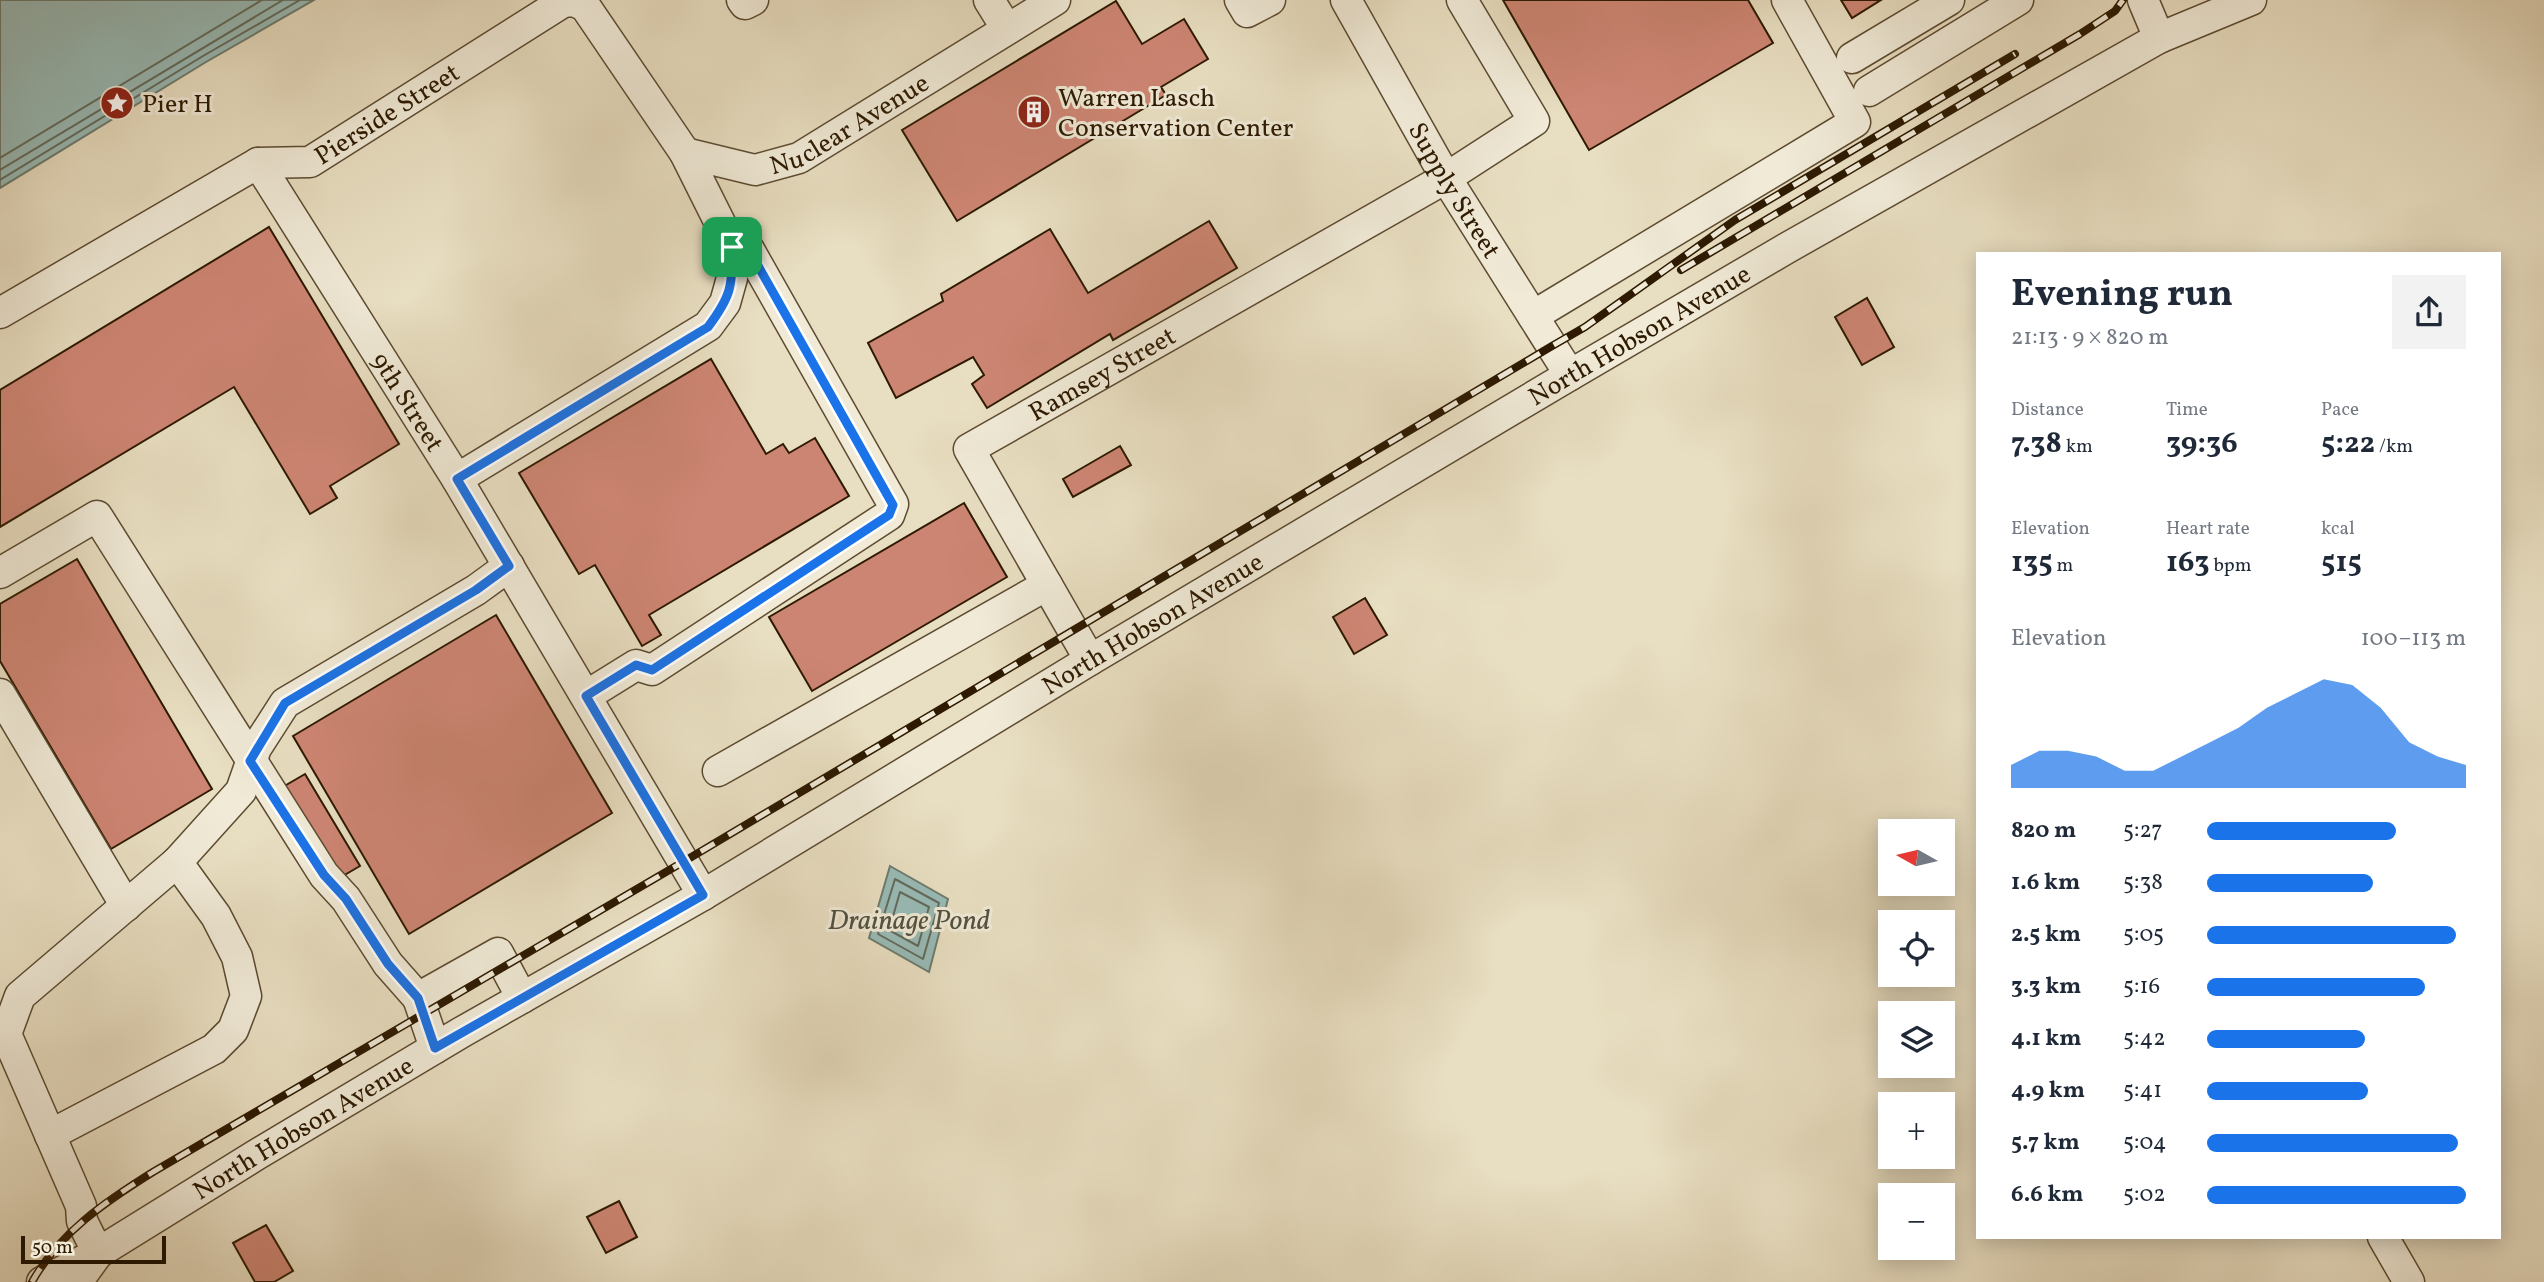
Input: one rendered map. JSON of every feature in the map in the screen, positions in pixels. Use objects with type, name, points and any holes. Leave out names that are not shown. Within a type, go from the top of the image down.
[{"type":"street","points":[[742,0],[745,5],[753,0]]},
{"type":"street","points":[[989,0],[1007,29]]},
{"type":"street","name":"Nuclear Avenue","points":[[685,153],[755,170],[799,158],[1055,0]]},
{"type":"street","points":[[1240,0],[1247,12],[1270,0]]},
{"type":"street","name":"Supply Street","points":[[1346,0],[1446,178],[1570,375]]},
{"type":"street","points":[[1446,178],[1534,121],[1462,0]]},
{"type":"street","points":[[1533,316],[1854,122],[1787,0]]},
{"type":"street","points":[[1852,58],[1949,0]]},
{"type":"street","points":[[2143,0],[2159,38]]},
{"type":"street","name":"North Hobson Avenue","points":[[77,1282],[98,1253],[256,1155],[435,1048],[703,895],[1090,660],[1570,375],[1787,248],[2159,38],[2251,0]]},
{"type":"street","name":"Pierside Street","points":[[0,313],[258,163],[310,162],[563,2],[574,1],[585,6],[685,153]]},
{"type":"street","points":[[1869,90],[1998,4]]},
{"type":"street","points":[[457,479],[708,327],[725,303],[732,278],[732,247],[685,153]]},
{"type":"street","name":"9th Street","points":[[258,163],[457,479],[703,895]]},
{"type":"street","name":"Ramsey Street","points":[[1090,660],[969,449],[1446,178]]},
{"type":"street","points":[[586,696],[636,665],[652,670],[889,515],[893,505],[748,248],[732,247]]},
{"type":"street","points":[[0,573],[97,516],[324,875],[346,899],[388,964],[418,998],[435,1048]]},
{"type":"street","points":[[42,1282],[98,1253],[82,1221],[80,1206],[6,1034],[20,996],[177,862],[242,791],[250,761],[285,703],[476,590],[509,566]]},
{"type":"street","points":[[718,771],[1046,585]]},
{"type":"street","points":[[0,694],[126,906]]},
{"type":"street","points":[[50,1135],[214,1049],[233,1030],[246,996],[237,957],[216,916],[177,862]]},
{"type":"street","points":[[418,998],[498,953],[522,998]]},
{"type":"street","points":[[2384,1239],[2409,1282]]},
{"type":"water","points":[[0,0],[314,0],[206,62],[0,188]]},
{"type":"water","name":"Drainage Pond","points":[[890,866],[948,899],[929,972],[869,938]]},
{"type":"building","points":[[1503,0],[1748,0],[1773,43],[1589,150]]},
{"type":"building","points":[[1841,0],[1881,0],[1852,18]]},
{"type":"building","name":"Warren Lasch Conservation Center","points":[[1116,1],[1142,44],[1184,19],[1208,59],[1161,87],[1166,95],[957,221],[902,130]]},
{"type":"building","points":[[1209,221],[1237,268],[1113,340],[1110,334],[987,408],[972,384],[984,375],[973,357],[896,398],[868,343],[943,301],[941,294],[1050,229],[1088,293]]},
{"type":"building","points":[[269,227],[399,444],[330,486],[337,498],[310,514],[234,387],[0,527],[0,390]]},
{"type":"building","points":[[1867,298],[1894,347],[1862,365],[1835,317]]},
{"type":"building","points":[[711,359],[766,454],[783,444],[789,453],[815,438],[849,496],[649,615],[661,635],[642,646],[595,565],[579,574],[519,473]]},
{"type":"building","points":[[1120,446],[1131,465],[1073,497],[1063,479]]},
{"type":"building","points":[[964,503],[1007,577],[812,691],[769,617]]},
{"type":"building","points":[[77,559],[212,789],[111,849],[0,661],[0,604]]},
{"type":"building","points":[[1365,598],[1387,635],[1354,654],[1333,617]]},
{"type":"building","points":[[496,615],[612,813],[409,934],[293,736]]},
{"type":"building","points":[[305,774],[360,866],[336,880],[281,788]]},
{"type":"building","points":[[619,1201],[637,1237],[606,1253],[587,1217]]},
{"type":"building","points":[[266,1225],[293,1271],[274,1282],[255,1282],[233,1243]]},
{"type":"railway","points":[[1681,270],[2080,34],[2115,11],[2123,0]]},
{"type":"railway","points":[[32,1282],[56,1248],[85,1219],[153,1172],[683,862],[1585,327],[1735,220],[2015,54]]},
{"type":"place","name":"Pier H","points":[[117,103]]},
{"type":"place","name":"Warren Lasch Conservation Center","points":[[1034,112]]},
{"type":"route","points":[[732,247],[748,248],[893,505],[889,515],[652,670],[636,665],[586,696],[703,895],[435,1048],[418,998],[388,964],[346,899],[324,875],[250,761],[285,703],[476,590],[509,566],[457,479],[708,327],[725,303],[732,278],[732,247]]}]
